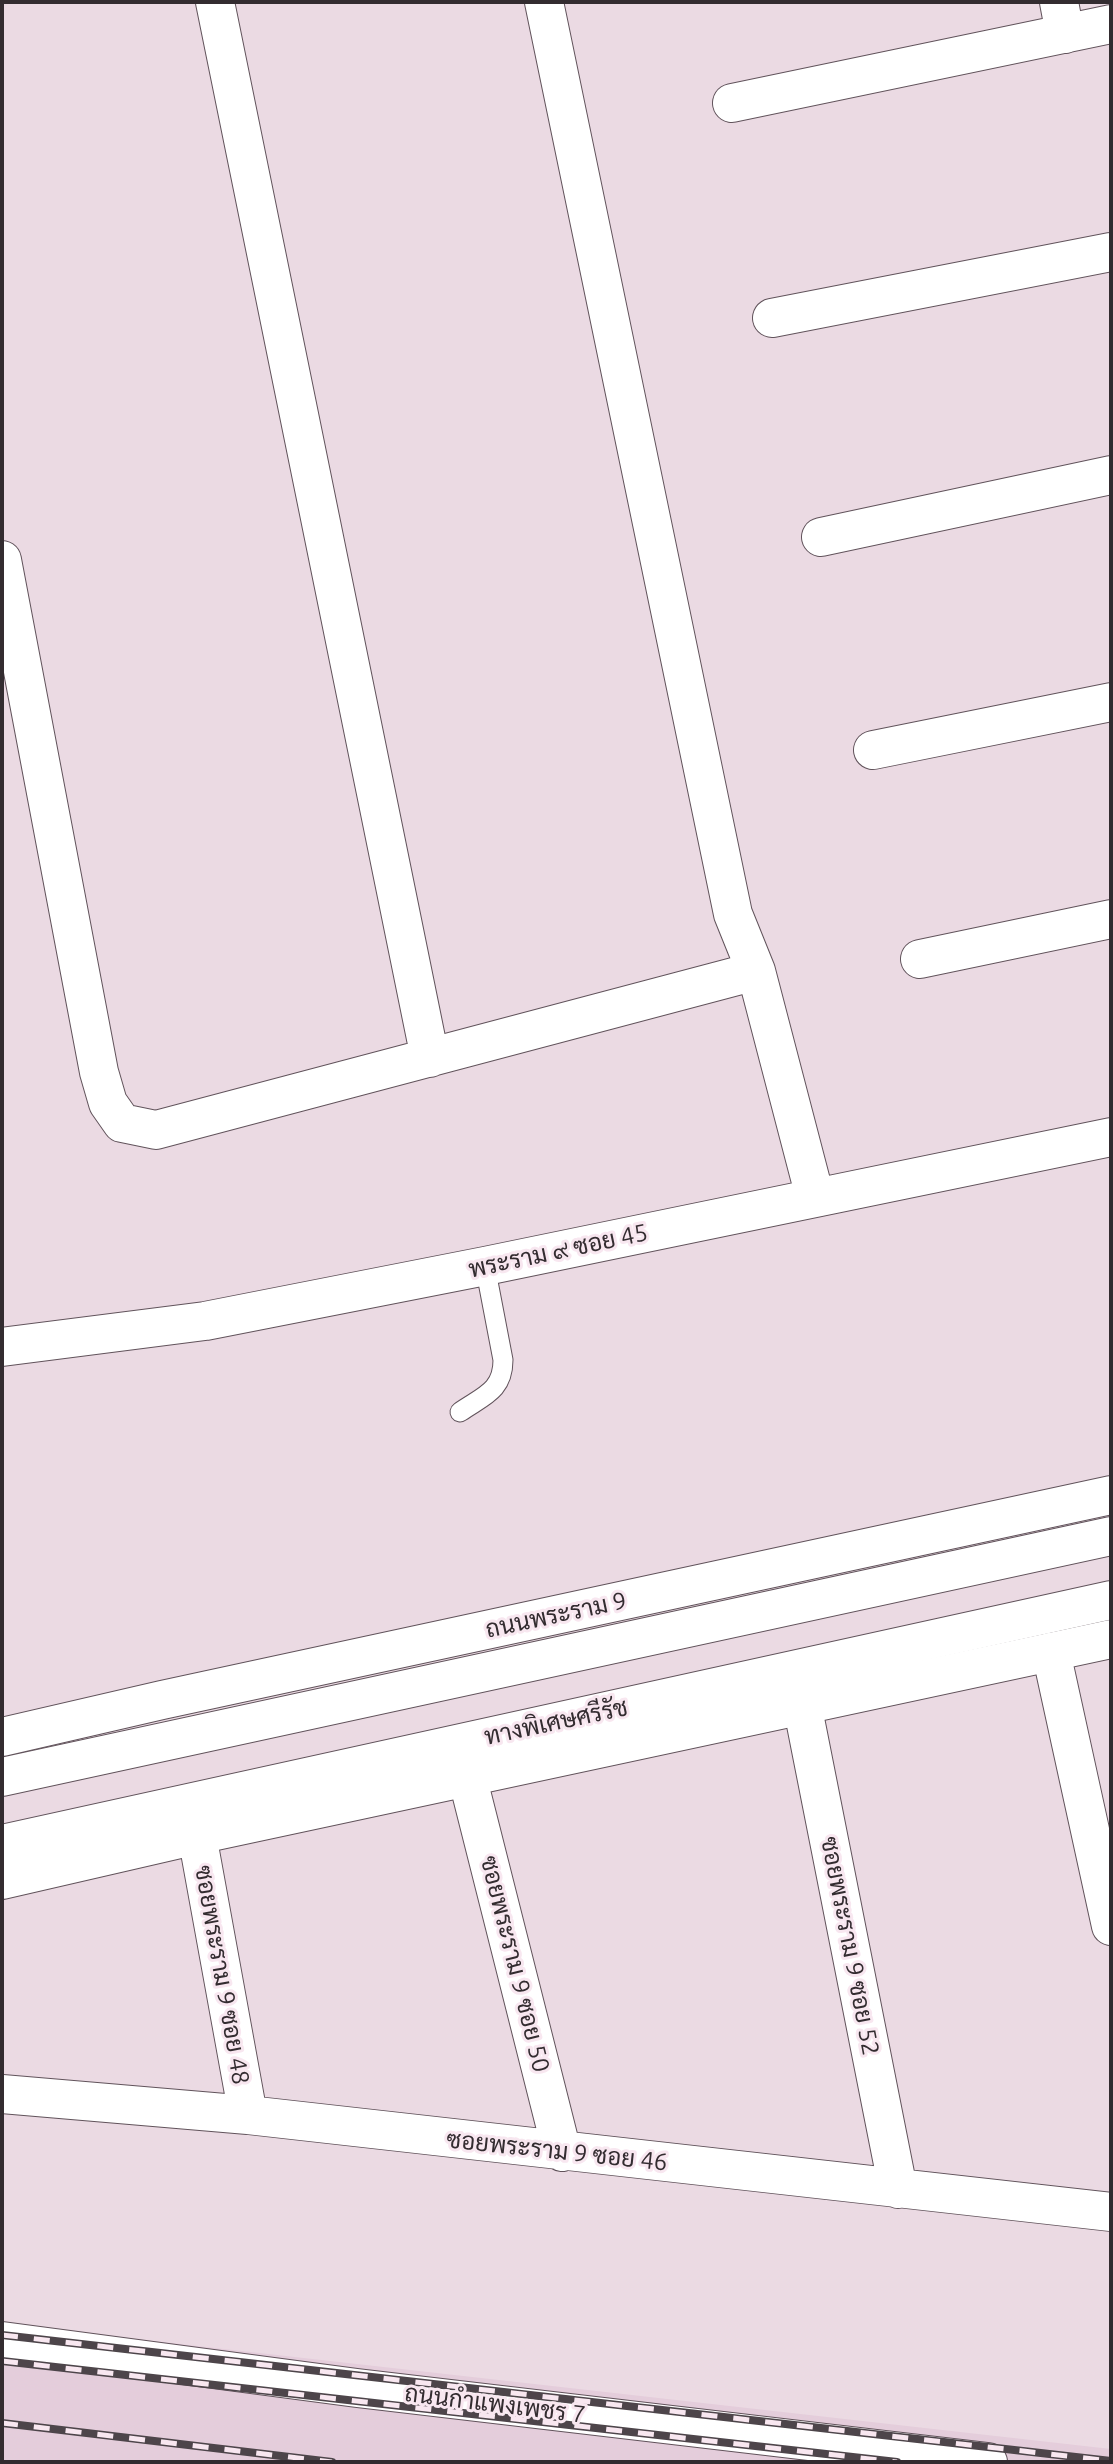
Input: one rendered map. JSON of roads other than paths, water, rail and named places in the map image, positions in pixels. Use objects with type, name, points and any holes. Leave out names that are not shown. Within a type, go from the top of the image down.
[{"type":"main road","points":[[215,2],[430,1058]]},
{"type":"main road","points":[[544,2],[733,914],[756,971],[815,1197]]},
{"type":"main road","points":[[732,103],[1062,18],[1110,29]]},
{"type":"main road","points":[[772,318],[1111,252]]},
{"type":"main road","points":[[821,537],[1111,475]]},
{"type":"main road","points":[[2,560],[99,1072],[108,1103],[122,1124],[156,1130],[756,971]]},
{"type":"main road","points":[[873,750],[1111,702]]},
{"type":"main road","points":[[920,959],[1111,919]]},
{"type":"main road","name":"พระราม ๙ ซอย 45","points":[[2,1347],[205,1321],[1111,1137]]},
{"type":"main road","name":"ถนนพระราม 9","points":[[2,1737],[189,1694],[1111,1495]]},
{"type":"main road","points":[[2,1777],[1111,1536]]},
{"type":"main road","name":"ทางพิเศษศรีรัช","points":[[2,1844],[1111,1600]]},
{"type":"main road","points":[[2,1880],[467,1776],[1111,1639]]},
{"type":"main road","points":[[1051,1651],[1111,1926]]},
{"type":"main road","name":"ซอยพระราม 9 ซอย 52","points":[[802,1704],[898,2189]]},
{"type":"main road","name":"ซอยพระราม 9 ซอย 50","points":[[467,1776],[562,2152]]},
{"type":"main road","name":"ซอยพระราม 9 ซอย 48","points":[[197,1835],[248,2115]]},
{"type":"main road","name":"ซอยพระราม 9 ซอย 46","points":[[2,2094],[248,2115],[1111,2212]]},
{"type":"main road","name":"ถนนกำแพงเพชร 7","points":[[2,2341],[357,2388],[988,2462]]},
{"type":"lane","points":[[460,1412],[497,1387],[503,1374],[503,1360],[485,1266]]},
{"type":"railway","points":[[2,2335],[1111,2461]]},
{"type":"railway","points":[[2,2361],[897,2462]]},
{"type":"railway","points":[[2,2423],[332,2462]]}]
